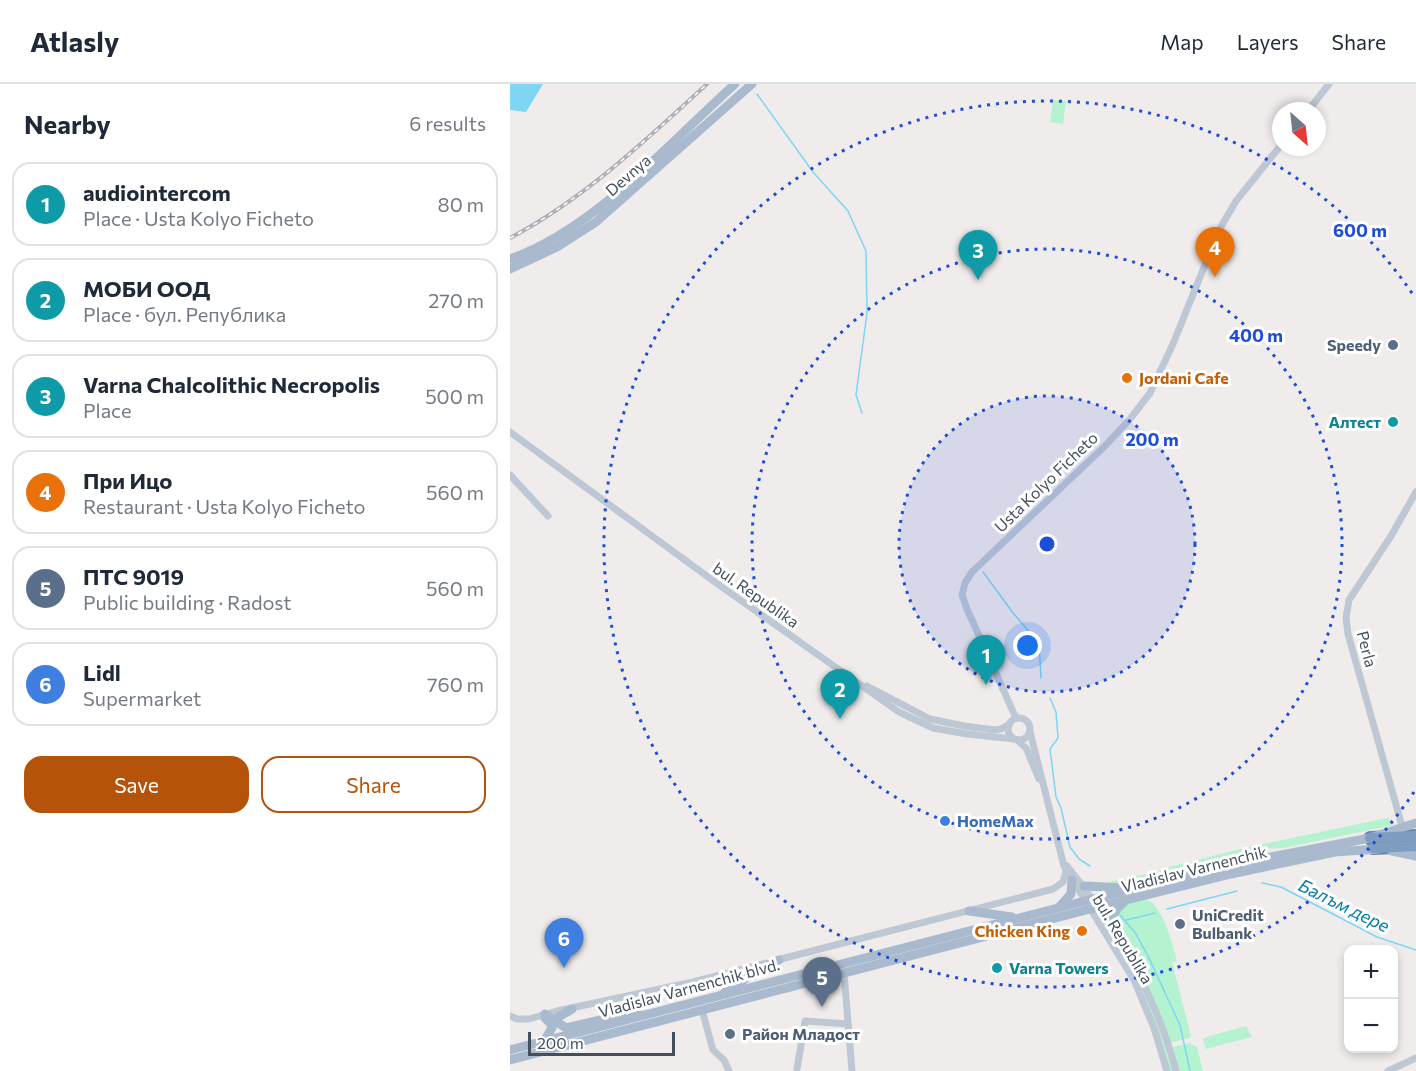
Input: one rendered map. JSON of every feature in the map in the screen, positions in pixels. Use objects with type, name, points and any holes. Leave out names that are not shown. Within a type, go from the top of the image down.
[{"type":"highway","points":[[1372,843],[1416,836]]},
{"type":"highway","points":[[1372,843],[1416,846]]},
{"type":"main road","name":"Devnya","points":[[510,260],[553,239],[597,209],[735,84]]},
{"type":"main road","name":"Devnya","points":[[510,269],[557,247],[596,222],[752,84]]},
{"type":"main road","name":"Vladislav Varnenchik","points":[[1092,904],[1124,901],[1372,843],[1402,826],[1416,823]]},
{"type":"main road","name":"Vladislav Varnenchik","points":[[844,973],[1145,887],[1260,858],[1372,843]]},
{"type":"main road","points":[[1372,843],[1416,856]]},
{"type":"main road","points":[[1059,908],[1071,894],[1072,880]]},
{"type":"main road","points":[[1084,886],[1145,887]]},
{"type":"main road","points":[[1117,936],[1112,917],[1124,901]]},
{"type":"main road","name":"Vladislav Varnenchik blvd.","points":[[510,1050],[1017,918],[1059,908],[1092,904]]},
{"type":"main road","points":[[969,911],[1017,918]]},
{"type":"main road","points":[[720,996],[762,968],[779,960]]},
{"type":"main road","name":"Vladislav Varnenchik blvd.","points":[[510,1060],[844,973]]},
{"type":"main road","points":[[544,1041],[554,1024],[572,1009]]},
{"type":"main road","points":[[543,1015],[550,1022],[566,1028],[630,1012],[644,1016]]},
{"type":"street","points":[[1315,102],[1329,84]]},
{"type":"street","name":"Usta Kolyo Ficheto","points":[[1016,718],[967,609],[962,595],[965,583],[972,572],[1019,525],[1106,445],[1144,402],[1162,370],[1219,230],[1236,201],[1272,156]]},
{"type":"street","name":"bul. Republika","points":[[510,432],[708,577],[839,669],[896,703],[930,719],[964,726],[995,730],[1009,725]]},
{"type":"street","points":[[510,475],[548,516]]},
{"type":"street","name":"Perla","points":[[1402,826],[1348,634],[1346,618],[1349,600],[1391,536],[1416,492]]},
{"type":"street","points":[[839,669],[883,702],[926,725],[955,732],[1015,739],[1025,739],[1030,732],[1030,725],[1026,719],[1016,718],[1009,725],[1009,734],[1015,739]]},
{"type":"street","name":"bul. Republika","points":[[1030,732],[1066,871],[1117,936],[1136,966],[1155,1008],[1176,1071]]},
{"type":"street","name":"bul. Republika","points":[[1015,739],[1026,748],[1044,790]]},
{"type":"street","name":"bul. Republika","points":[[1062,859],[1084,886],[1134,980],[1154,1028],[1167,1071]]},
{"type":"street","points":[[510,1016],[517,1019],[529,1019],[693,982],[969,911],[1053,889],[1063,882],[1066,871]]},
{"type":"street","points":[[844,973],[852,1071]]},
{"type":"street","points":[[702,1010],[713,1050],[724,1060],[729,1071]]},
{"type":"street","points":[[797,1069],[805,1021],[848,1024]]},
{"type":"street","points":[[1388,1071],[1416,1058]]},
{"type":"green space","points":[[1053,100],[1066,101],[1063,124],[1050,122]]},
{"type":"green space","points":[[1387,818],[1392,820],[1394,825],[1283,848],[1259,849],[1239,856],[1114,885],[1099,884],[1169,869],[1169,867],[1244,848]]},
{"type":"green space","points":[[1134,899],[1148,900],[1158,910],[1167,927],[1177,961],[1172,962],[1191,1036],[1169,1043],[1170,1048],[1189,1043],[1197,1047],[1203,1071],[1167,1071],[1135,980],[1097,919],[1104,916],[1116,933],[1112,917]]},
{"type":"green space","points":[[1246,1026],[1252,1037],[1206,1049],[1203,1039],[1206,1037]]},
{"type":"water","points":[[510,84],[543,84],[526,112],[510,110]]},
{"type":"waterway","points":[[757,94],[813,172],[848,211],[866,251],[867,313],[856,395],[862,413]]},
{"type":"waterway","points":[[983,572],[1013,613],[1039,643],[1041,678]]},
{"type":"waterway","points":[[1050,698],[1056,712],[1058,738],[1050,749],[1056,797],[1061,808],[1070,847],[1079,859],[1090,866]]},
{"type":"waterway","name":"Балъм дере","points":[[1262,883],[1281,887],[1377,937],[1416,950]]},
{"type":"waterway","name":"Балъм дере","points":[[1167,909],[1237,891]]},
{"type":"waterway","name":"Балъм дере","points":[[1126,920],[1155,913]]},
{"type":"waterway","points":[[1120,915],[1136,934],[1180,1025],[1190,1071]]},
{"type":"railway","points":[[510,238],[589,187],[707,84]]},
{"type":"place","name":"При Ицо","points":[[1215,277]]},
{"type":"place","name":"Varna Chalcolithic Necropolis","points":[[978,280]]},
{"type":"place","name":"Speedy","points":[[1393,345]]},
{"type":"place","name":"Jordani Cafe","points":[[1127,378]]},
{"type":"place","name":"Алтест","points":[[1393,422]]},
{"type":"place","name":"audiointercom","points":[[986,685]]},
{"type":"place","name":"МОБИ ООД","points":[[840,719]]},
{"type":"place","name":"HomeMax","points":[[945,821]]},
{"type":"place","name":"UniCredit Bulbank","points":[[1180,924]]},
{"type":"place","name":"Chicken King","points":[[1082,931]]},
{"type":"place","name":"Lidl","points":[[564,968]]},
{"type":"place","name":"Varna Towers","points":[[997,968]]},
{"type":"place","name":"ПТС 9019","points":[[822,1007]]},
{"type":"place","name":"Район Младост","points":[[730,1034]]}]
